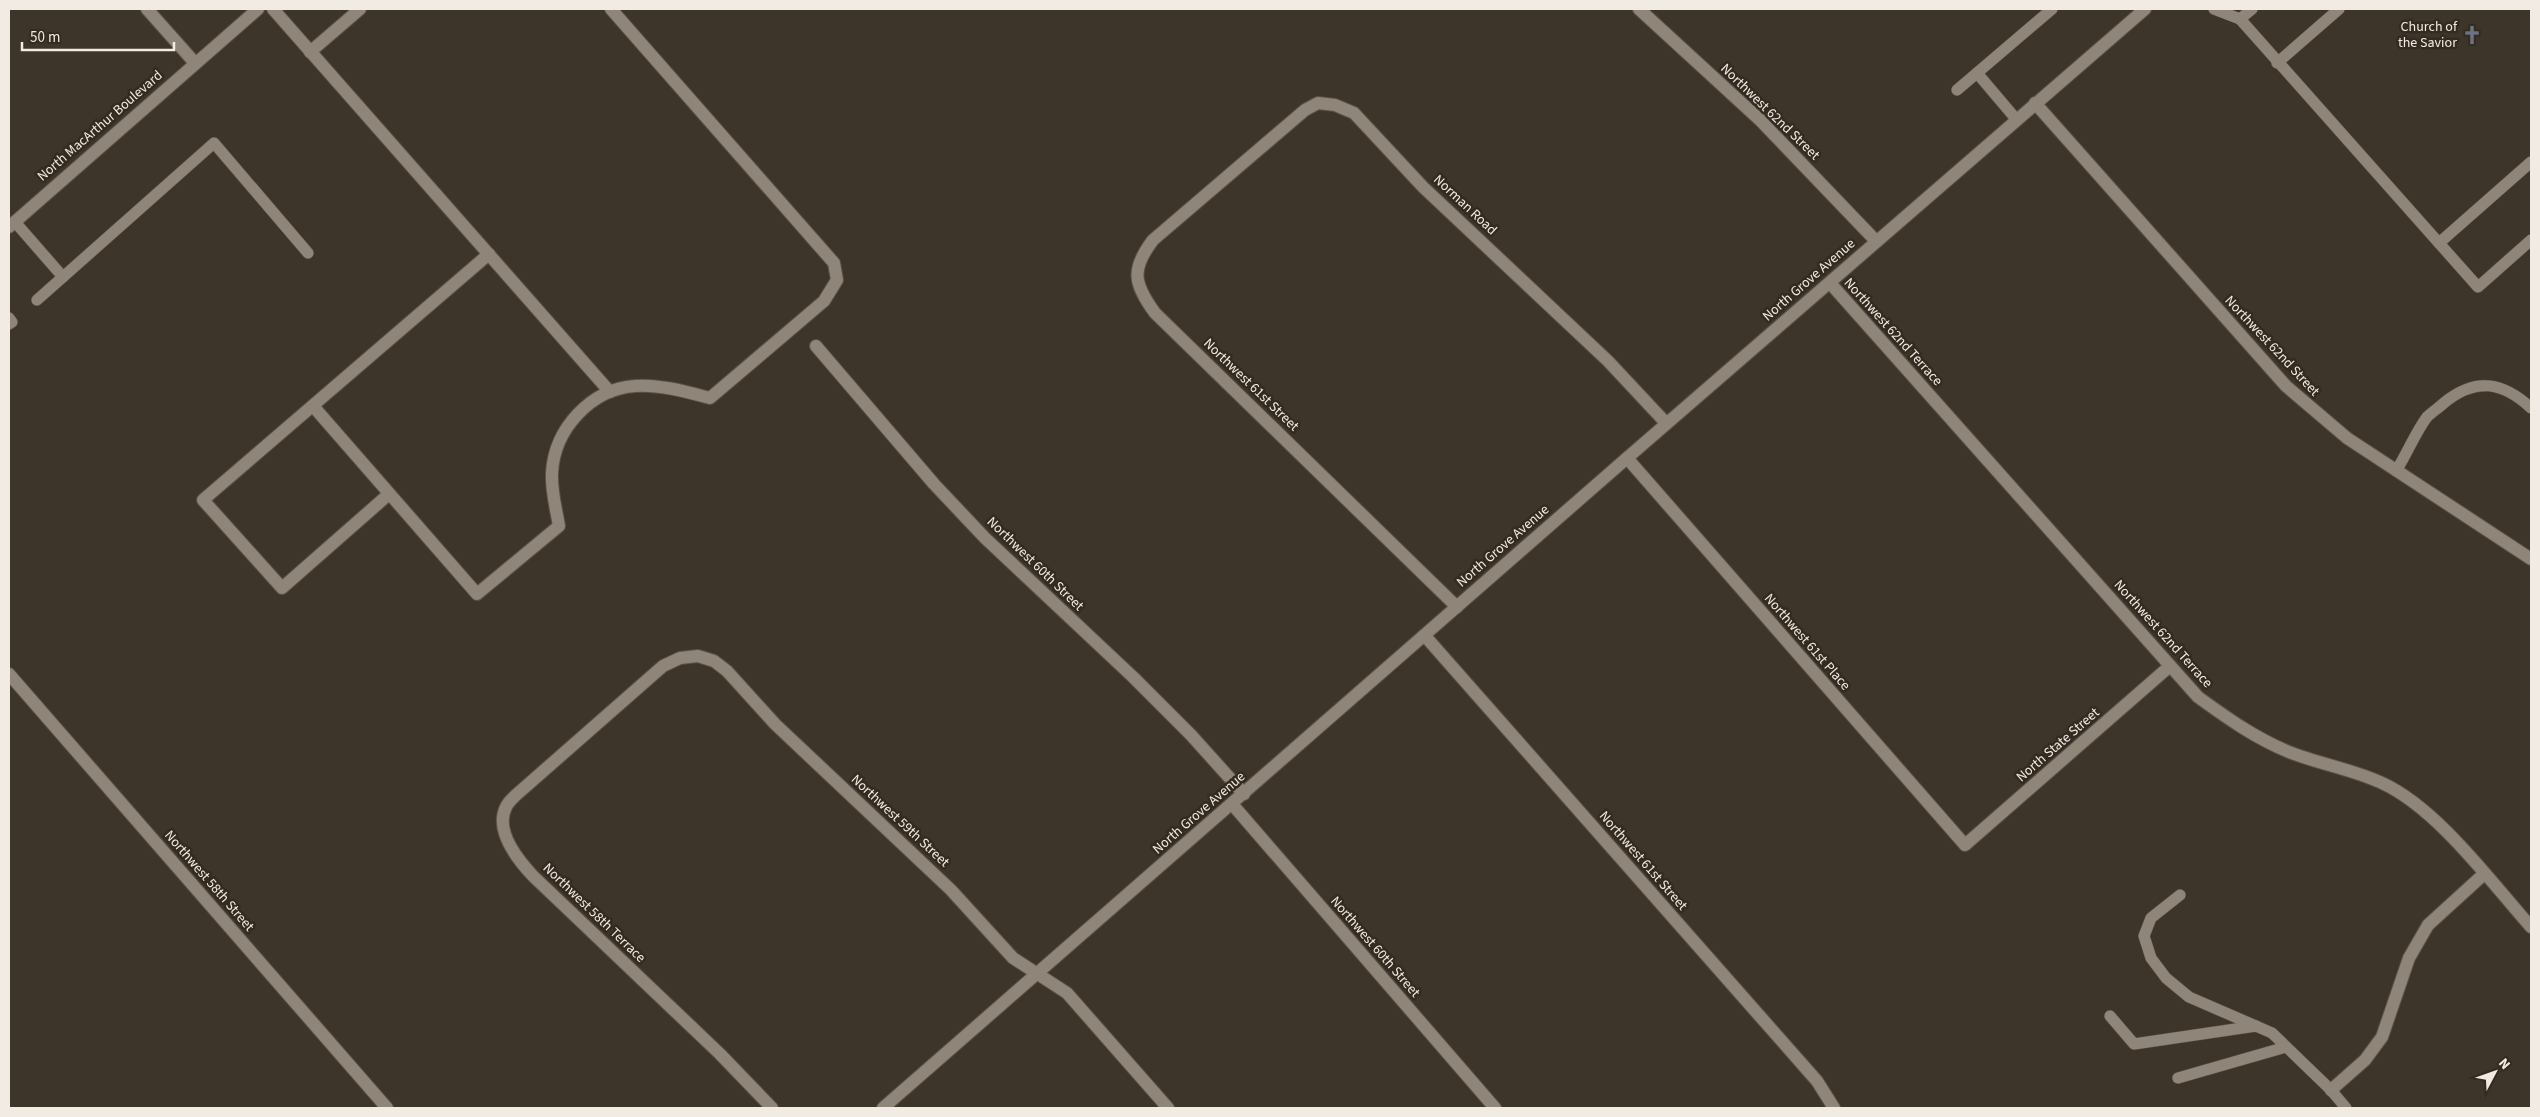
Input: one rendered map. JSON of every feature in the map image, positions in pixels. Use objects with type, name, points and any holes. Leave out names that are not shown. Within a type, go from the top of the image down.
[{"type":"street","points":[[147,9],[195,63]]},
{"type":"street","name":"North MacArthur Boulevard","points":[[12,225],[258,9]]},
{"type":"street","points":[[272,9],[610,392]]},
{"type":"street","points":[[310,52],[360,9]]},
{"type":"street","points":[[313,406],[477,594],[559,526],[552,493],[552,471],[558,445],[568,423],[583,408],[610,392],[636,386],[684,392],[710,398],[824,302],[837,280],[834,263],[610,9]]},
{"type":"street","name":"Northwest 62nd Street","points":[[1639,9],[1760,120],[1876,241]]},
{"type":"street","name":"North Grove Avenue","points":[[883,1108],[1425,636],[1666,423],[2145,9]]},
{"type":"street","name":"Northwest 62nd Street","points":[[2035,103],[2286,386],[2347,438],[2531,559]]},
{"type":"street","name":"Norman Road","points":[[1229,175],[1304,110],[1318,104],[1335,105],[1354,113],[1424,187],[1608,361],[1666,423]]},
{"type":"street","name":"Northwest 61st Street","points":[[1229,175],[1153,240],[1140,258],[1136,279],[1142,296],[1155,312],[1457,607]]},
{"type":"street","points":[[389,494],[282,588],[203,500],[489,254]]},
{"type":"street","name":"Northwest 62nd Terrace","points":[[1830,283],[2198,697],[2260,739],[2289,752],[2383,783],[2406,798],[2436,822],[2531,927]]},
{"type":"street","name":"Northwest 60th Street","points":[[816,346],[934,484],[985,538],[1133,676],[1191,735],[1244,794]]},
{"type":"street","name":"Northwest 61st Place","points":[[1627,458],[1965,845]]},
{"type":"street","name":"Northwest 61st Street","points":[[1425,636],[1817,1081],[1834,1108]]},
{"type":"street","name":"Northwest 59th Street","points":[[592,728],[663,666],[680,658],[698,656],[714,661],[727,671],[774,724],[951,890],[1014,958],[1067,993],[1168,1108]]},
{"type":"street","name":"North State Street","points":[[1965,845],[2170,666]]},
{"type":"street","name":"Northwest 58th Street","points":[[9,674],[386,1108]]},
{"type":"street","name":"Northwest 58th Terrace","points":[[592,728],[516,795],[506,807],[504,819],[510,845],[520,863],[720,1054],[772,1108]]},
{"type":"street","name":"Northwest 60th Street","points":[[1232,804],[1495,1108]]},
{"type":"street","points":[[2331,1090],[2365,1060],[2382,1037],[2409,958],[2428,925],[2484,874]]},
{"type":"lane","points":[[1957,90],[2052,9]]},
{"type":"lane","points":[[2214,9],[2240,19],[2277,63],[2478,287],[2531,240]]},
{"type":"lane","points":[[2240,19],[2252,9]]},
{"type":"lane","points":[[2277,63],[2339,9]]},
{"type":"lane","points":[[1977,72],[2016,119]]},
{"type":"lane","points":[[37,300],[214,143],[308,253]]},
{"type":"lane","points":[[2439,243],[2531,162]]},
{"type":"lane","points":[[12,225],[63,277]]},
{"type":"lane","points":[[9,318],[12,322],[9,324]]},
{"type":"lane","points":[[2396,472],[2428,416],[2467,388],[2484,385],[2501,387],[2519,397],[2531,408]]},
{"type":"lane","points":[[2180,895],[2150,918],[2144,936],[2151,958],[2166,978],[2189,997],[2272,1033],[2331,1090],[2346,1108]]},
{"type":"lane","points":[[2110,1016],[2134,1044],[2256,1026]]},
{"type":"lane","points":[[2178,1078],[2286,1047]]},
{"type":"place","name":"Church of the Savior","points":[[2472,35]]}]
